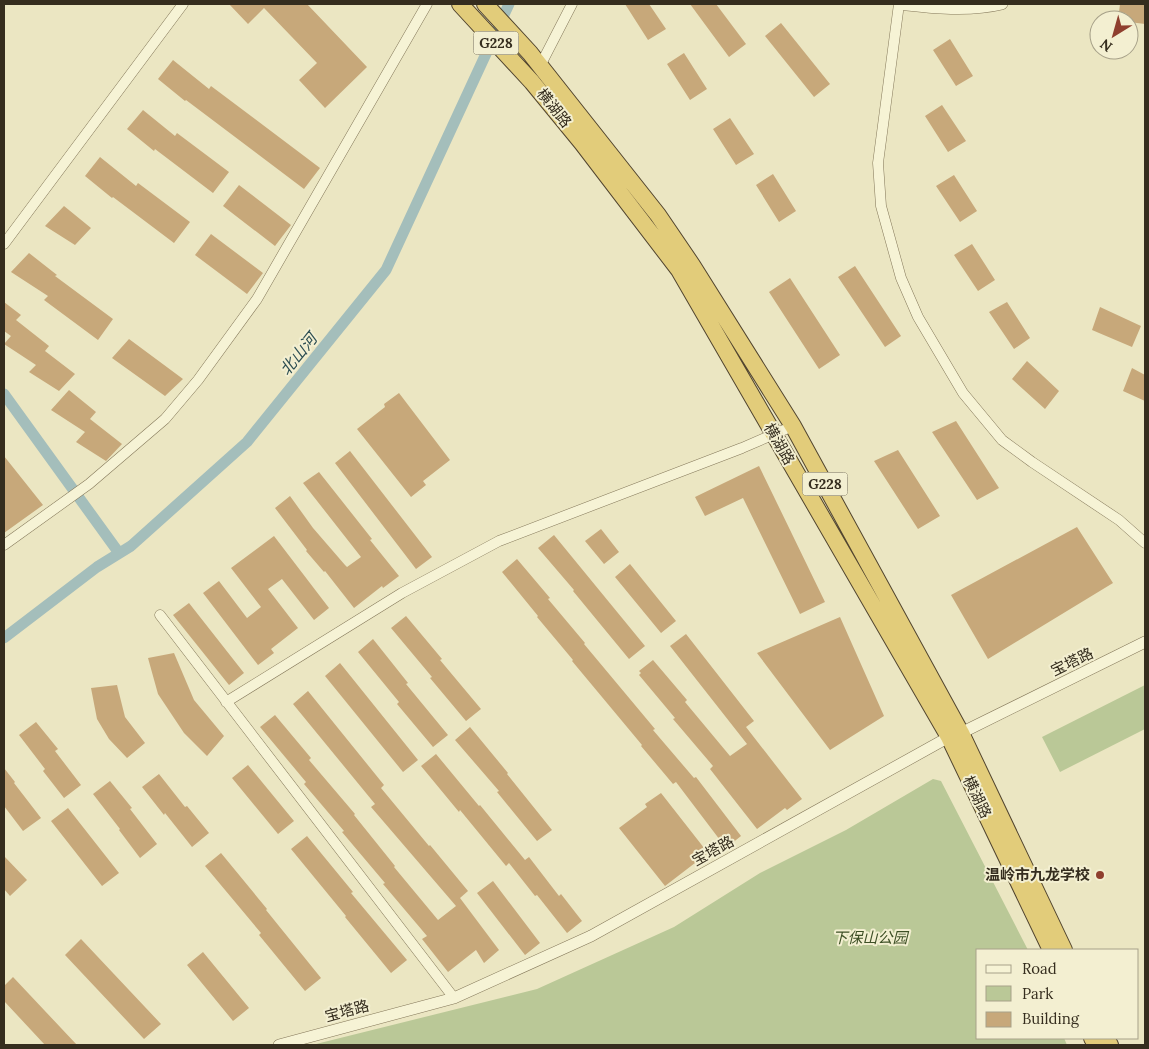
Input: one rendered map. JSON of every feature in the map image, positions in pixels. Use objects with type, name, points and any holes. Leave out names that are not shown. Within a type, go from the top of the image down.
[{"type":"highway","name":"横湖路","points":[[460,4],[532,82],[582,142],[678,270],[955,735],[1051,949]]},
{"type":"highway","name":"横湖路","points":[[485,4],[535,59],[658,215],[692,265],[793,426],[955,735],[1063,949]]},
{"type":"street","points":[[4,244],[183,4]]},
{"type":"street","points":[[4,544],[89,484],[165,419],[198,380],[257,299],[427,4]]},
{"type":"street","points":[[535,59],[572,4]]},
{"type":"street","points":[[1002,4],[966,8],[927,8],[899,4],[878,163],[881,206],[901,278],[918,317],[963,393],[1002,440],[1119,520],[1145,543]]},
{"type":"street","points":[[226,702],[402,593],[499,541],[742,448],[793,426]]},
{"type":"street","points":[[160,615],[454,998]]},
{"type":"street","name":"宝塔路","points":[[279,1045],[454,998],[591,936],[955,735],[1145,642]]},
{"type":"green space","points":[[1145,685],[1145,729],[1060,772],[1042,737]]},
{"type":"green space","name":"下保山公园","points":[[933,779],[941,781],[1027,949],[976,949],[976,1039],[1064,1039],[1067,1045],[312,1045],[537,989],[674,927],[760,873],[846,830]]},
{"type":"building","points":[[229,4],[307,4],[367,67],[325,108],[299,80],[317,63],[264,8],[248,24]]},
{"type":"building","points":[[625,4],[649,4],[666,29],[648,40]]},
{"type":"building","points":[[690,4],[716,4],[746,44],[729,57]]},
{"type":"building","points":[[1120,4],[1145,4],[1145,24],[1139,23],[1139,10],[1119,10]]},
{"type":"building","points":[[781,23],[830,84],[814,97],[765,36]]},
{"type":"building","points":[[950,39],[973,76],[956,86],[933,50]]},
{"type":"building","points":[[684,53],[707,89],[690,100],[667,64]]},
{"type":"building","points":[[173,60],[209,89],[211,86],[320,168],[304,189],[158,79]]},
{"type":"building","points":[[942,105],[966,141],[948,152],[925,116]]},
{"type":"building","points":[[143,110],[175,136],[177,133],[229,172],[213,193],[155,149],[154,151],[127,129]]},
{"type":"building","points":[[730,118],[754,154],[736,165],[713,129]]},
{"type":"building","points":[[100,157],[136,186],[138,183],[190,222],[174,243],[85,176]]},
{"type":"building","points":[[773,174],[796,211],[779,222],[756,185]]},
{"type":"building","points":[[954,175],[977,211],[960,222],[936,186]]},
{"type":"building","points":[[239,185],[291,225],[275,246],[223,206]]},
{"type":"building","points":[[64,206],[91,228],[75,245],[45,226]]},
{"type":"building","points":[[211,234],[263,273],[247,294],[195,255]]},
{"type":"building","points":[[972,244],[995,280],[978,291],[954,255]]},
{"type":"building","points":[[29,253],[57,275],[55,276],[113,319],[98,340],[44,300],[48,296],[11,272]]},
{"type":"building","points":[[855,266],[901,336],[885,347],[838,277]]},
{"type":"building","points":[[790,278],[840,355],[819,369],[769,292]]},
{"type":"building","points":[[4,302],[21,315],[16,320],[49,346],[45,351],[75,374],[59,391],[29,372],[36,365],[4,344],[11,336],[4,331]]},
{"type":"building","points":[[1007,302],[1030,338],[1014,349],[989,312]]},
{"type":"building","points":[[1100,307],[1141,326],[1132,347],[1092,330]]},
{"type":"building","points":[[129,339],[183,379],[165,396],[112,358]]},
{"type":"building","points":[[1027,361],[1059,391],[1045,409],[1012,379]]},
{"type":"building","points":[[1132,368],[1145,375],[1145,401],[1123,391]]},
{"type":"building","points":[[69,390],[96,412],[90,419],[122,444],[106,461],[76,442],[85,432],[51,410]]},
{"type":"building","points":[[399,393],[450,460],[423,481],[426,485],[411,497],[357,429],[385,407],[384,404]]},
{"type":"building","points":[[956,421],[999,488],[977,500],[932,432]]},
{"type":"building","points":[[898,450],[940,516],[918,529],[874,461]]},
{"type":"building","points":[[350,451],[432,557],[416,569],[335,463]]},
{"type":"building","points":[[4,456],[43,505],[4,533]]},
{"type":"building","points":[[759,466],[825,602],[800,614],[743,498],[705,516],[695,497]]},
{"type":"building","points":[[319,472],[399,576],[383,588],[382,586],[354,608],[325,571],[306,551],[275,508],[290,496],[313,528],[347,567],[361,557],[303,483]]},
{"type":"building","points":[[1077,527],[1113,583],[988,659],[951,595]]},
{"type":"building","points":[[601,529],[619,552],[604,564],[585,541]]},
{"type":"building","points":[[554,535],[645,646],[629,659],[538,548]]},
{"type":"building","points":[[274,536],[329,608],[314,620],[282,579],[268,589],[298,628],[271,649],[274,653],[258,665],[203,593],[219,581],[247,618],[261,607],[231,568]]},
{"type":"building","points":[[517,559],[550,598],[548,599],[584,644],[655,729],[653,730],[694,778],[696,777],[741,836],[726,848],[676,782],[673,784],[641,746],[502,572]]},
{"type":"building","points":[[630,564],[676,621],[661,633],[615,577]]},
{"type":"building","points":[[189,603],[244,673],[229,685],[173,615]]},
{"type":"building","points":[[406,616],[481,709],[466,721],[391,628]]},
{"type":"building","points":[[840,617],[884,716],[830,750],[757,653]]},
{"type":"building","points":[[686,634],[754,721],[746,727],[802,799],[787,810],[785,808],[757,829],[710,769],[713,766],[639,675],[641,673],[639,671],[653,660],[730,756],[747,744],[670,646]]},
{"type":"building","points":[[373,639],[408,683],[406,684],[448,735],[433,747],[397,704],[399,702],[358,652]]},
{"type":"building","points":[[174,653],[194,700],[224,736],[207,756],[184,733],[158,694],[148,658]]},
{"type":"building","points":[[340,663],[418,760],[403,772],[325,676]]},
{"type":"building","points":[[117,685],[125,717],[145,743],[127,758],[109,739],[97,719],[91,688]]},
{"type":"building","points":[[308,691],[384,785],[381,788],[468,891],[460,898],[499,950],[484,963],[476,950],[448,972],[422,939],[427,936],[383,884],[385,883],[342,832],[344,831],[304,784],[306,782],[260,727],[275,715],[438,920],[456,906],[371,807],[375,804],[293,704]]},
{"type":"building","points":[[36,722],[58,749],[55,751],[81,785],[64,798],[19,735]]},
{"type":"building","points":[[470,727],[552,830],[537,841],[497,792],[499,791],[455,740]]},
{"type":"building","points":[[436,754],[525,860],[529,857],[559,896],[561,894],[582,921],[567,933],[509,863],[506,866],[421,766]]},
{"type":"building","points":[[248,765],[294,821],[278,834],[232,778]]},
{"type":"building","points":[[4,768],[41,818],[23,831],[4,806]]},
{"type":"building","points":[[159,774],[209,833],[192,847],[142,787]]},
{"type":"building","points":[[110,781],[157,844],[140,858],[93,794]]},
{"type":"building","points":[[661,793],[708,853],[665,886],[619,828],[647,807],[645,804]]},
{"type":"building","points":[[68,808],[119,873],[102,886],[51,821]]},
{"type":"building","points":[[307,836],[353,892],[351,893],[407,960],[391,973],[291,849]]},
{"type":"building","points":[[221,853],[321,978],[305,991],[259,935],[261,933],[205,866]]},
{"type":"building","points":[[4,856],[27,880],[10,896],[4,889]]},
{"type":"building","points":[[493,881],[540,943],[525,955],[477,893]]},
{"type":"building","points":[[81,939],[161,1024],[144,1039],[65,955]]},
{"type":"building","points":[[203,952],[249,1008],[233,1021],[187,965]]},
{"type":"building","points":[[13,977],[77,1045],[45,1045],[4,1001],[4,986]]},
{"type":"waterway","name":"北山河","points":[[4,638],[97,567],[131,546],[247,442],[386,270],[509,4]]},
{"type":"waterway","points":[[4,394],[119,553]]},
{"type":"place","name":"温岭市九龙学校","points":[[1100,875]]}]
